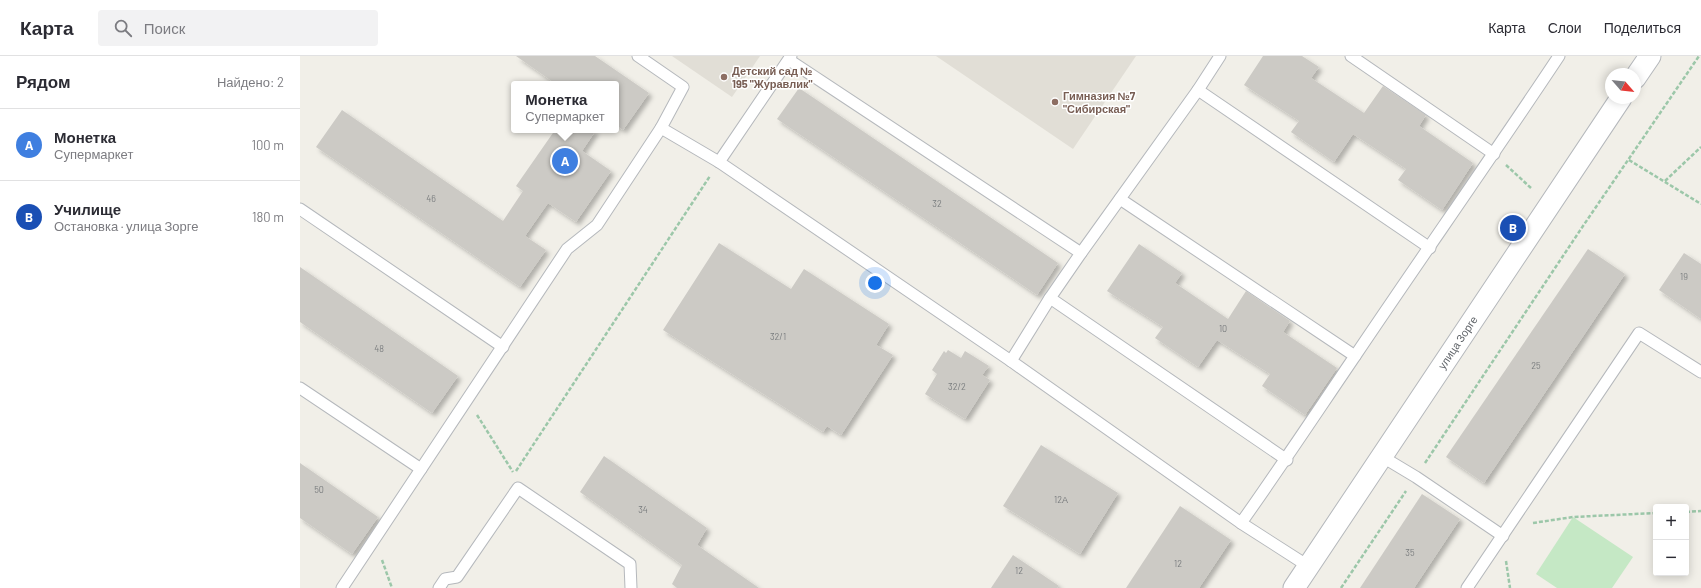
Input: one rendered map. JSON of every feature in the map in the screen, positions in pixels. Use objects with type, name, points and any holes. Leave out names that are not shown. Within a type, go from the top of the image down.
[{"type":"street","points":[[1641,69],[1650,56]]},
{"type":"street","name":"улица Зорге","points":[[1294,588],[1617,104]]},
{"type":"lane","points":[[342,588],[568,250],[597,225],[661,128],[683,87],[638,56]]},
{"type":"lane","points":[[1011,361],[1050,298],[1198,90],[1220,56]]},
{"type":"lane","points":[[1351,56],[1494,154]]},
{"type":"lane","points":[[1241,523],[1286,460],[1559,56]]},
{"type":"lane","points":[[719,162],[790,58],[1081,253]]},
{"type":"lane","points":[[1198,90],[1430,248]]},
{"type":"lane","points":[[661,128],[719,162],[1011,361],[1241,523],[1308,566]]},
{"type":"lane","points":[[1120,199],[1355,356]]},
{"type":"lane","points":[[300,209],[503,346]]},
{"type":"lane","points":[[1050,298],[1286,460]]},
{"type":"lane","points":[[1467,588],[1639,333],[1701,372]]},
{"type":"lane","points":[[300,388],[421,469]]},
{"type":"lane","points":[[1381,456],[1416,477],[1503,536]]},
{"type":"lane","points":[[439,588],[445,579],[457,578],[518,488],[630,564],[631,588]]},
{"type":"path","points":[[1341,588],[1583,226],[1699,56]]},
{"type":"path","points":[[1665,181],[1701,147]]},
{"type":"path","points":[[1494,154],[1531,188]]},
{"type":"path","points":[[1629,160],[1701,204]]},
{"type":"path","points":[[467,400],[514,474],[719,162]]},
{"type":"path","points":[[1689,512],[1701,511]]},
{"type":"path","points":[[1510,526],[1573,518],[1653,513]]},
{"type":"path","points":[[374,540],[392,588]]},
{"type":"shaded area","name":"Детский сад № 195 \"Журавлик\"","points":[[672,56],[760,56],[732,97]]},
{"type":"shaded area","name":"Гимназия №7 \"Сибирская\"","points":[[936,56],[1136,56],[1073,149]]},
{"type":"green space","points":[[1573,517],[1633,557],[1612,588],[1557,588],[1536,574]]},
{"type":"building","points":[[516,56],[595,56],[649,93],[623,130],[619,127],[619,81],[552,81]]},
{"type":"building","points":[[1263,56],[1302,56],[1319,67],[1311,78],[1364,113],[1383,86],[1426,115],[1419,126],[1473,163],[1442,210],[1398,180],[1406,169],[1353,134],[1334,162],[1291,132],[1299,121],[1244,85]]},
{"type":"building","points":[[799,88],[1058,263],[1037,295],[777,119]]},
{"type":"building","points":[[342,110],[503,221],[523,191],[516,186],[553,133],[594,133],[582,151],[611,171],[576,222],[548,203],[525,236],[546,250],[520,287],[316,147]]},
{"type":"building","points":[[719,243],[791,289],[804,269],[889,324],[876,345],[893,355],[841,435],[827,426],[823,432],[663,330]]},
{"type":"building","points":[[1139,244],[1182,273],[1175,283],[1228,319],[1246,291],[1290,321],[1283,332],[1337,368],[1305,415],[1262,386],[1270,374],[1217,340],[1198,367],[1155,338],[1163,327],[1107,291]]},
{"type":"building","points":[[1588,249],[1625,274],[1484,483],[1446,457]]},
{"type":"building","points":[[1684,253],[1701,264],[1701,319],[1659,290]]},
{"type":"building","points":[[300,267],[458,376],[432,413],[300,322]]},
{"type":"building","points":[[948,350],[961,358],[965,351],[989,366],[982,375],[990,380],[965,419],[925,394],[937,374],[932,370],[944,351],[946,353]]},
{"type":"building","points":[[1041,445],[1118,493],[1080,554],[1003,506]]},
{"type":"building","points":[[604,456],[707,528],[697,545],[759,588],[677,588],[672,584],[682,565],[580,492]]},
{"type":"building","points":[[300,463],[378,517],[352,554],[300,518]]},
{"type":"building","points":[[1422,494],[1460,519],[1414,588],[1360,588]]},
{"type":"building","points":[[1180,506],[1231,540],[1199,588],[1126,588]]},
{"type":"building","points":[[1013,555],[1059,586],[1057,588],[991,588]]},
{"type":"place","name":"Детский сад № 195 \"Журавлик\"","points":[[724,77]]},
{"type":"place","name":"Гимназия №7 \"Сибирская\"","points":[[1055,102]]},
{"type":"place","name":"Монетка","points":[[565,161]]},
{"type":"place","name":"Училище","points":[[1513,228]]}]
